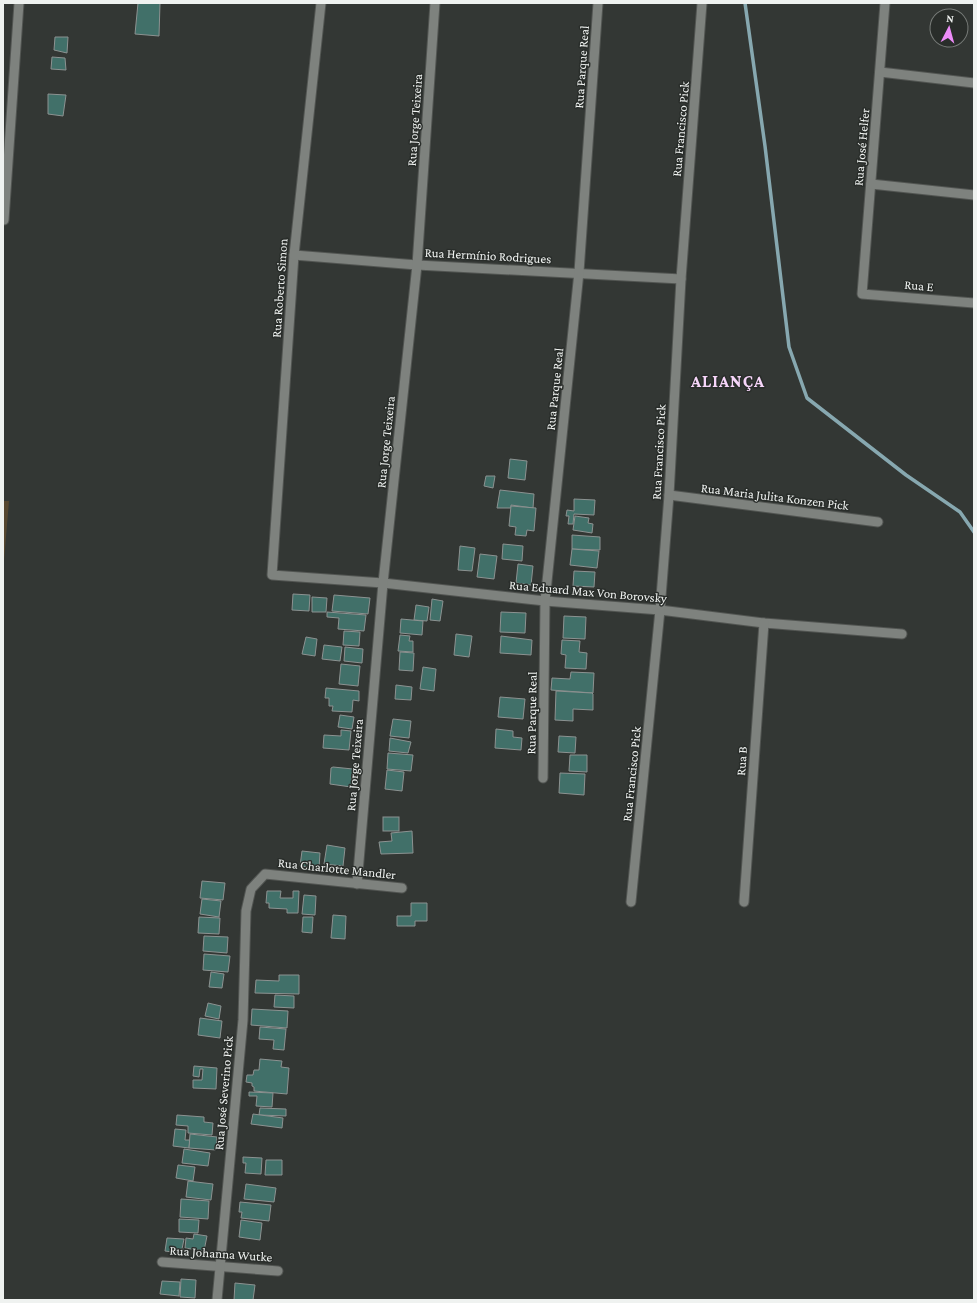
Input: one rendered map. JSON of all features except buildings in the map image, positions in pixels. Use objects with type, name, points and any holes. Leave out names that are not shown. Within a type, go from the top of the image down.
[{"type":"street","points":[[4,220],[19,3]]},
{"type":"street","name":"Rua Roberto Simon","points":[[272,575],[294,255],[321,3]]},
{"type":"street","name":"Rua Jorge Teixeira","points":[[357,884],[383,583],[417,265],[435,3]]},
{"type":"street","name":"Rua Parque Real","points":[[543,778],[545,601],[579,272],[598,3]]},
{"type":"street","name":"Rua Francisco Pick","points":[[631,902],[660,610],[681,278],[702,3]]},
{"type":"street","name":"Rua José Helfer","points":[[862,294],[885,3]]},
{"type":"street","points":[[880,72],[974,83]]},
{"type":"street","points":[[871,184],[974,195]]},
{"type":"street","name":"Rua Hermínio Rodrigues","points":[[294,255],[417,265],[681,278]]},
{"type":"street","name":"Rua E","points":[[862,294],[974,303]]},
{"type":"street","name":"Rua Maria Julita Konzen Pick","points":[[668,496],[878,522]]},
{"type":"street","name":"Rua Eduard Max Von Borovsky","points":[[272,575],[383,583],[545,601],[660,610],[764,623],[902,634]]},
{"type":"street","name":"Rua B","points":[[744,902],[764,623]]},
{"type":"street","name":"Rua Charlotte Mandler","points":[[251,889],[265,874],[402,888]]},
{"type":"street","name":"Rua José Severino Pick","points":[[217,1300],[243,1020],[246,911],[251,889]]},
{"type":"street","name":"Rua Johanna Wutke","points":[[162,1262],[278,1270]]},
{"type":"shaded area","points":[[3,501],[9,501],[4,561],[3,561]]},
{"type":"waterway","points":[[745,3],[765,146],[789,347],[807,398],[906,475],[960,512],[974,532]]},
{"type":"district","name":"ALIANÇA","points":[[728,381]]}]
